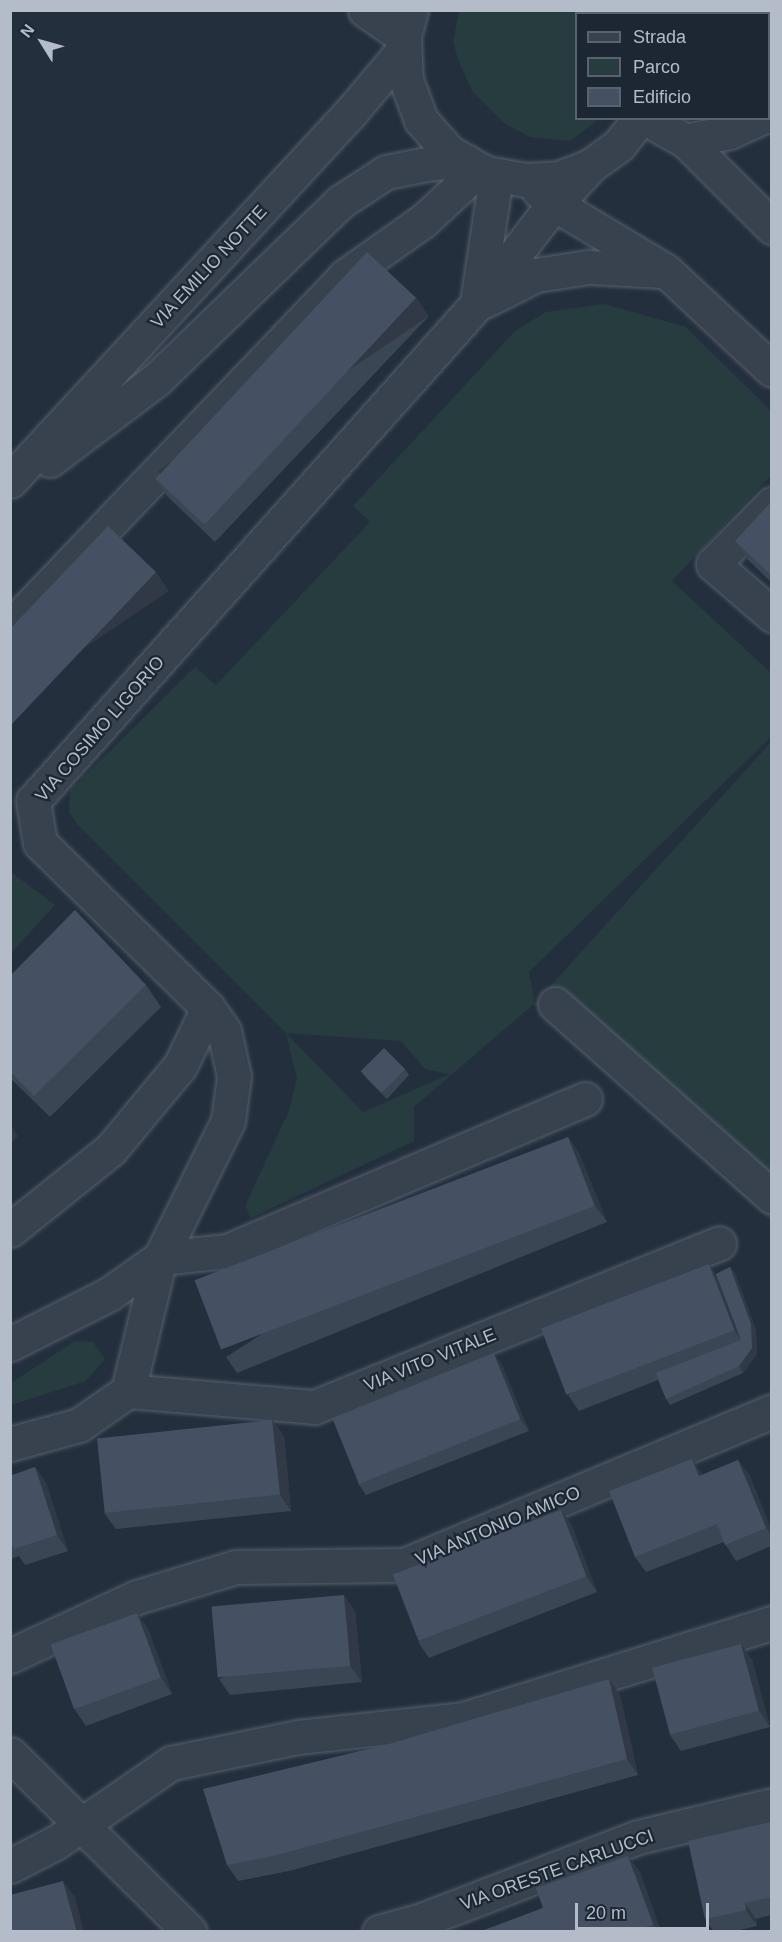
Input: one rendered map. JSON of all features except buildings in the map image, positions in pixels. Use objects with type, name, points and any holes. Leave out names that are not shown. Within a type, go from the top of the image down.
[{"type":"street","points":[[365,10],[406,32],[406,80],[421,120],[449,152],[556,205],[666,271],[771,370]]},
{"type":"street","name":"VIA EMILIO NOTTE","points":[[10,481],[351,112],[406,32]]},
{"type":"street","points":[[10,490],[157,380],[340,202],[386,172],[410,167],[559,178],[590,166],[619,145],[638,120]]},
{"type":"street","points":[[649,120],[686,141],[771,227]]},
{"type":"street","points":[[686,141],[729,132],[756,120]]},
{"type":"street","name":"VIA COSIMO LIGORIO","points":[[10,1344],[109,1294],[160,1258],[228,1121],[234,1076],[224,1031],[208,1008],[40,843],[33,801],[477,304],[590,166]]},
{"type":"street","points":[[410,167],[429,200],[424,220]]},
{"type":"street","points":[[10,627],[345,276],[492,172]]},
{"type":"street","points":[[477,304],[492,172]]},
{"type":"street","name":"VIA COSIMO LIGORIO","points":[[477,304],[536,275],[589,267],[666,271]]},
{"type":"street","points":[[771,504],[713,564],[771,615]]},
{"type":"street","points":[[555,1004],[771,1197]]},
{"type":"street","points":[[10,1230],[111,1149],[180,1066],[208,1008]]},
{"type":"street","points":[[10,1444],[79,1425],[128,1391],[160,1258],[227,1251],[585,1099]]},
{"type":"street","name":"VIA VITO VITALE","points":[[128,1391],[314,1407],[720,1243]]},
{"type":"street","name":"VIA ANTONIO AMICO","points":[[10,1656],[137,1597],[236,1567],[404,1565],[771,1411]]},
{"type":"street","points":[[10,1866],[80,1826],[171,1762],[298,1737],[463,1719],[771,1623]]},
{"type":"street","points":[[10,1754],[80,1826],[190,1932]]},
{"type":"street","name":"VIA ORESTE CARLUCCI","points":[[379,1932],[422,1920],[638,1837],[771,1805]]},
{"type":"green space","points":[[459,11],[577,12],[575,12],[575,120],[598,120],[570,141],[530,137],[504,123],[472,91],[453,42]]},
{"type":"green space","points":[[604,304],[686,327],[771,411],[771,476],[672,581],[771,673],[771,737],[529,972],[535,1003],[771,742],[771,1221],[534,1004],[414,1107],[414,1141],[251,1218],[245,1206],[288,1113],[297,1079],[286,1033],[78,825],[69,812],[70,790],[195,667],[216,685],[370,522],[353,506],[515,331],[546,312]],"holes":[[[286,1033],[401,1041],[425,1069],[450,1074],[363,1112]]]},
{"type":"green space","points":[[11,872],[55,905],[11,953]]},
{"type":"green space","points":[[75,1341],[93,1342],[105,1359],[86,1381],[11,1405],[11,1383]]}]
